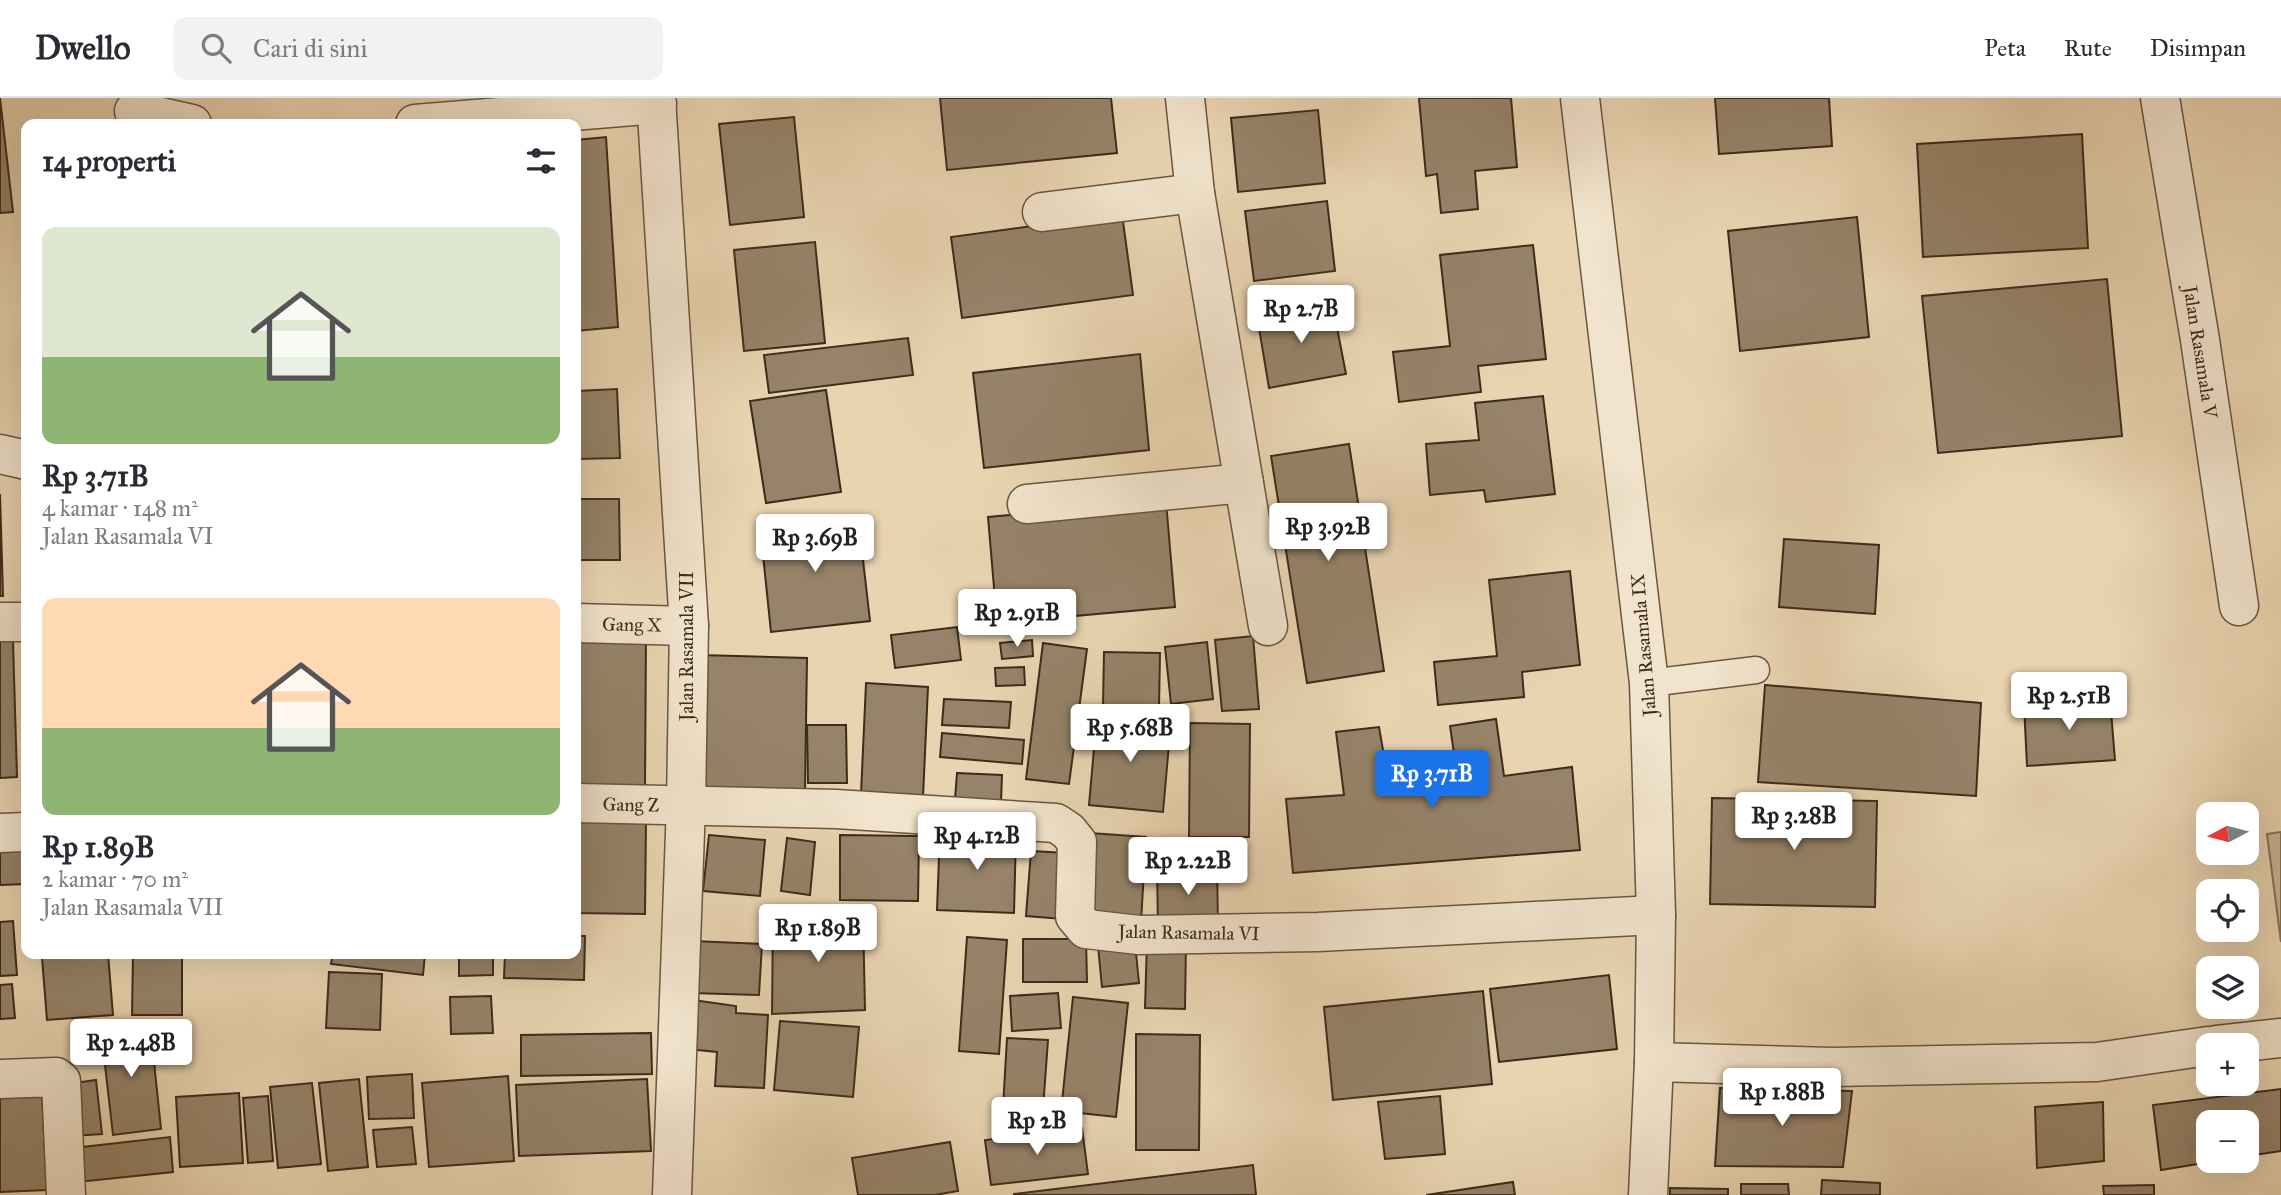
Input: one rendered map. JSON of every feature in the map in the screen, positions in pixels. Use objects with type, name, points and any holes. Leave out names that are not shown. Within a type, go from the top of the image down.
[{"type":"street","points":[[1185,98],[1195,194],[1268,626]]},
{"type":"street","name":"Jalan Rasamala IX","points":[[1580,98],[1649,683],[1656,915],[1654,1062],[1648,1195]]},
{"type":"street","name":"Jalan Rasamala V","points":[[2160,98],[2200,340],[2239,606]]},
{"type":"street","points":[[468,119],[657,101]]},
{"type":"street","name":"Jalan Rasamala VII","points":[[657,101],[689,626],[672,1195]]},
{"type":"street","points":[[134,111],[170,119]]},
{"type":"street","points":[[1042,212],[1195,194]]},
{"type":"street","points":[[0,454],[21,459]]},
{"type":"street","points":[[1027,504],[1244,483]]},
{"type":"street","points":[[0,622],[21,622]]},
{"type":"street","name":"Gang X","points":[[581,623],[689,626]]},
{"type":"street","name":"Gang Z","points":[[581,803],[685,804]]},
{"type":"street","name":"Jalan Rasamala VI","points":[[685,804],[836,809],[1056,823],[1068,831],[1077,842],[1075,916],[1086,929],[1126,933],[1318,932],[1656,915]]},
{"type":"street","points":[[0,833],[21,832]]},
{"type":"street","points":[[2259,1040],[2281,1038]]},
{"type":"street","points":[[1654,1062],[1832,1067],[2097,1062],[2196,1048]]},
{"type":"street","points":[[0,1079],[56,1076],[61,1081],[66,1195]]},
{"type":"lane","points":[[1649,683],[1756,670]]},
{"type":"shaded area","points":[[2281,832],[2281,942],[2267,834]]},
{"type":"building","points":[[0,98],[13,212],[0,213]]},
{"type":"building","points":[[940,98],[1111,98],[1117,153],[947,170]]},
{"type":"building","points":[[1419,98],[1511,98],[1517,167],[1475,171],[1478,209],[1441,213],[1437,174],[1426,176]]},
{"type":"building","points":[[1715,98],[1829,98],[1832,146],[1719,154]]},
{"type":"building","points":[[1318,110],[1325,183],[1238,192],[1231,118]]},
{"type":"building","points":[[794,117],[804,217],[730,225],[719,124]]},
{"type":"building","points":[[2082,134],[2088,248],[1923,257],[1917,144]]},
{"type":"building","points":[[606,137],[618,327],[581,331],[581,140]]},
{"type":"building","points":[[1327,201],[1335,271],[1254,281],[1245,211]]},
{"type":"building","points":[[1122,214],[1133,295],[962,318],[951,237]]},
{"type":"building","points":[[1857,217],[1869,337],[1740,351],[1728,231]]},
{"type":"building","points":[[815,242],[825,343],[744,351],[734,250]]},
{"type":"building","points":[[1533,245],[1546,359],[1478,366],[1481,392],[1399,402],[1393,352],[1450,346],[1440,255]]},
{"type":"building","points":[[2107,279],[2122,436],[1938,453],[1922,296]]},
{"type":"building","points":[[1332,302],[1346,374],[1269,388],[1257,316]]},
{"type":"building","points":[[908,338],[913,375],[769,393],[764,355]]},
{"type":"building","points":[[1140,354],[1149,450],[984,468],[973,373]]},
{"type":"building","points":[[617,389],[620,458],[581,459],[581,391]]},
{"type":"building","points":[[826,390],[841,492],[766,503],[750,401]]},
{"type":"building","points":[[1543,396],[1555,494],[1486,502],[1484,490],[1430,495],[1426,444],[1479,440],[1475,403]]},
{"type":"building","points":[[1349,444],[1384,671],[1307,683],[1271,456]]},
{"type":"building","points":[[0,494],[3,596],[0,596]]},
{"type":"building","points":[[581,499],[619,499],[620,560],[581,560]]},
{"type":"building","points":[[1166,501],[1175,607],[997,623],[988,517]]},
{"type":"building","points":[[858,516],[870,621],[771,632],[760,526]]},
{"type":"building","points":[[1784,539],[1879,545],[1875,614],[1779,607]]},
{"type":"building","points":[[1570,571],[1580,665],[1522,672],[1524,697],[1438,705],[1434,662],[1497,656],[1489,580]]},
{"type":"building","points":[[957,627],[961,660],[895,668],[891,635]]},
{"type":"building","points":[[581,631],[646,633],[645,788],[581,788]]},
{"type":"building","points":[[1253,636],[1259,709],[1222,711],[1215,640]]},
{"type":"building","points":[[1032,640],[1033,656],[1002,659],[1000,643]]},
{"type":"building","points":[[0,641],[13,641],[17,777],[0,778]]},
{"type":"building","points":[[1207,642],[1213,699],[1171,704],[1165,647]]},
{"type":"building","points":[[1043,643],[1087,649],[1069,784],[1026,779]]},
{"type":"building","points":[[1104,652],[1160,653],[1159,707],[1103,705]]},
{"type":"building","points":[[700,655],[807,658],[805,791],[697,788]]},
{"type":"building","points":[[1024,667],[1025,685],[996,686],[995,668]]},
{"type":"building","points":[[866,683],[928,687],[923,797],[861,794]]},
{"type":"building","points":[[1765,685],[1981,703],[1976,796],[1758,782]]},
{"type":"building","points":[[944,699],[1011,702],[1009,728],[942,725]]},
{"type":"building","points":[[2110,699],[2115,760],[2027,766],[2024,704]]},
{"type":"building","points":[[1097,715],[1171,722],[1163,812],[1089,805]]},
{"type":"building","points":[[1496,719],[1504,776],[1572,767],[1580,850],[1293,873],[1286,799],[1344,795],[1336,732],[1379,727],[1390,790],[1458,781],[1450,726]]},
{"type":"building","points":[[1190,723],[1250,724],[1249,837],[1189,837]]},
{"type":"building","points":[[807,725],[846,725],[847,783],[808,783]]},
{"type":"building","points":[[942,733],[1024,740],[1022,764],[940,757]]},
{"type":"building","points":[[957,773],[1002,775],[1001,802],[955,799]]},
{"type":"building","points":[[1712,798],[1877,801],[1875,907],[1710,904]]},
{"type":"building","points":[[581,820],[646,821],[645,914],[581,913]]},
{"type":"building","points":[[940,831],[1016,835],[1014,913],[937,910]]},
{"type":"building","points":[[1090,833],[1146,837],[1141,922],[1085,918]]},
{"type":"building","points":[[709,835],[765,840],[760,896],[703,891]]},
{"type":"building","points":[[840,835],[919,836],[918,901],[840,900]]},
{"type":"building","points":[[787,838],[815,842],[810,895],[781,891]]},
{"type":"building","points":[[21,840],[21,884],[0,885],[0,841]]},
{"type":"building","points":[[1031,851],[1067,853],[1063,919],[1026,916]]},
{"type":"building","points":[[1217,866],[1218,927],[1158,928],[1157,867]]},
{"type":"building","points":[[863,914],[865,1010],[772,1014],[773,916]]},
{"type":"building","points":[[13,921],[17,975],[0,976],[0,922]]},
{"type":"building","points":[[581,936],[585,936],[584,980],[504,978],[505,959],[581,959]]},
{"type":"building","points":[[967,937],[1007,940],[999,1054],[959,1051]]},
{"type":"building","points":[[1023,939],[1086,939],[1087,982],[1023,982]]},
{"type":"building","points":[[1147,940],[1186,941],[1185,1009],[1145,1008]]},
{"type":"building","points":[[693,941],[762,944],[759,995],[690,993]]},
{"type":"building","points":[[1135,943],[1139,983],[1102,987],[1098,946]]},
{"type":"building","points":[[42,959],[108,959],[113,1015],[47,1020]]},
{"type":"building","points":[[133,959],[182,959],[182,1015],[132,1015]]},
{"type":"building","points":[[332,959],[425,959],[423,975],[331,964]]},
{"type":"building","points":[[459,959],[493,959],[493,975],[459,976]]},
{"type":"building","points":[[329,972],[382,974],[380,1030],[326,1028]]},
{"type":"building","points":[[1609,975],[1617,1049],[1499,1062],[1490,989]]},
{"type":"building","points":[[12,984],[15,1018],[0,1019],[0,985]]},
{"type":"building","points":[[1483,991],[1492,1084],[1333,1100],[1324,1007]]},
{"type":"building","points":[[1058,993],[1061,1028],[1012,1031],[1010,996]]},
{"type":"building","points":[[491,996],[493,1033],[451,1034],[450,997]]},
{"type":"building","points":[[1073,997],[1128,1003],[1116,1117],[1061,1111]]},
{"type":"building","points":[[693,1000],[736,1006],[736,1013],[768,1015],[764,1088],[715,1086],[717,1052],[688,1049]]},
{"type":"building","points":[[780,1021],[859,1027],[853,1097],[774,1090]]},
{"type":"building","points":[[150,1024],[161,1129],[113,1135],[101,1030]]},
{"type":"building","points":[[651,1033],[652,1074],[521,1076],[521,1035]]},
{"type":"building","points":[[1136,1034],[1200,1035],[1199,1150],[1136,1150]]},
{"type":"building","points":[[1007,1038],[1048,1040],[1043,1109],[1003,1108]]},
{"type":"building","points":[[412,1074],[414,1118],[369,1119],[367,1077]]},
{"type":"building","points":[[508,1076],[514,1161],[429,1167],[422,1083]]},
{"type":"building","points":[[359,1079],[368,1167],[328,1171],[319,1083]]},
{"type":"building","points":[[647,1079],[651,1151],[519,1156],[516,1085]]},
{"type":"building","points":[[96,1080],[102,1134],[73,1136],[67,1084]]},
{"type":"building","points":[[312,1083],[321,1164],[278,1168],[270,1087]]},
{"type":"building","points":[[1720,1088],[1852,1091],[1843,1167],[1715,1166]]},
{"type":"building","points":[[2281,1089],[2281,1151],[2259,1154],[2259,1110],[2196,1110],[2196,1164],[2161,1170],[2153,1105],[2225,1096],[2259,1096],[2259,1092]]},
{"type":"building","points":[[239,1093],[243,1163],[180,1167],[176,1097]]},
{"type":"building","points":[[42,1095],[47,1190],[0,1192],[0,1097]]},
{"type":"building","points":[[268,1096],[273,1161],[248,1163],[243,1098]]},
{"type":"building","points":[[1440,1096],[1445,1154],[1385,1159],[1378,1102]]},
{"type":"building","points":[[2103,1102],[2104,1161],[2037,1168],[2035,1107]]},
{"type":"building","points":[[412,1127],[416,1164],[377,1167],[373,1130]]},
{"type":"building","points":[[1082,1128],[1088,1174],[991,1185],[985,1140]]},
{"type":"building","points":[[170,1137],[173,1172],[78,1182],[74,1148]]},
{"type":"building","points":[[950,1142],[958,1191],[935,1195],[858,1195],[852,1158]]},
{"type":"building","points":[[1253,1165],[1256,1195],[1014,1195],[1014,1194]]},
{"type":"building","points":[[1822,1180],[1880,1183],[1880,1195],[1821,1195]]},
{"type":"building","points":[[1513,1182],[1515,1195],[1426,1195]]},
{"type":"building","points":[[1741,1184],[1788,1184],[1789,1195],[1741,1195]]},
{"type":"building","points":[[2154,1185],[2154,1195],[2104,1195],[2103,1186]]},
{"type":"building","points":[[1670,1188],[1728,1189],[1728,1195],[1670,1195]]}]
